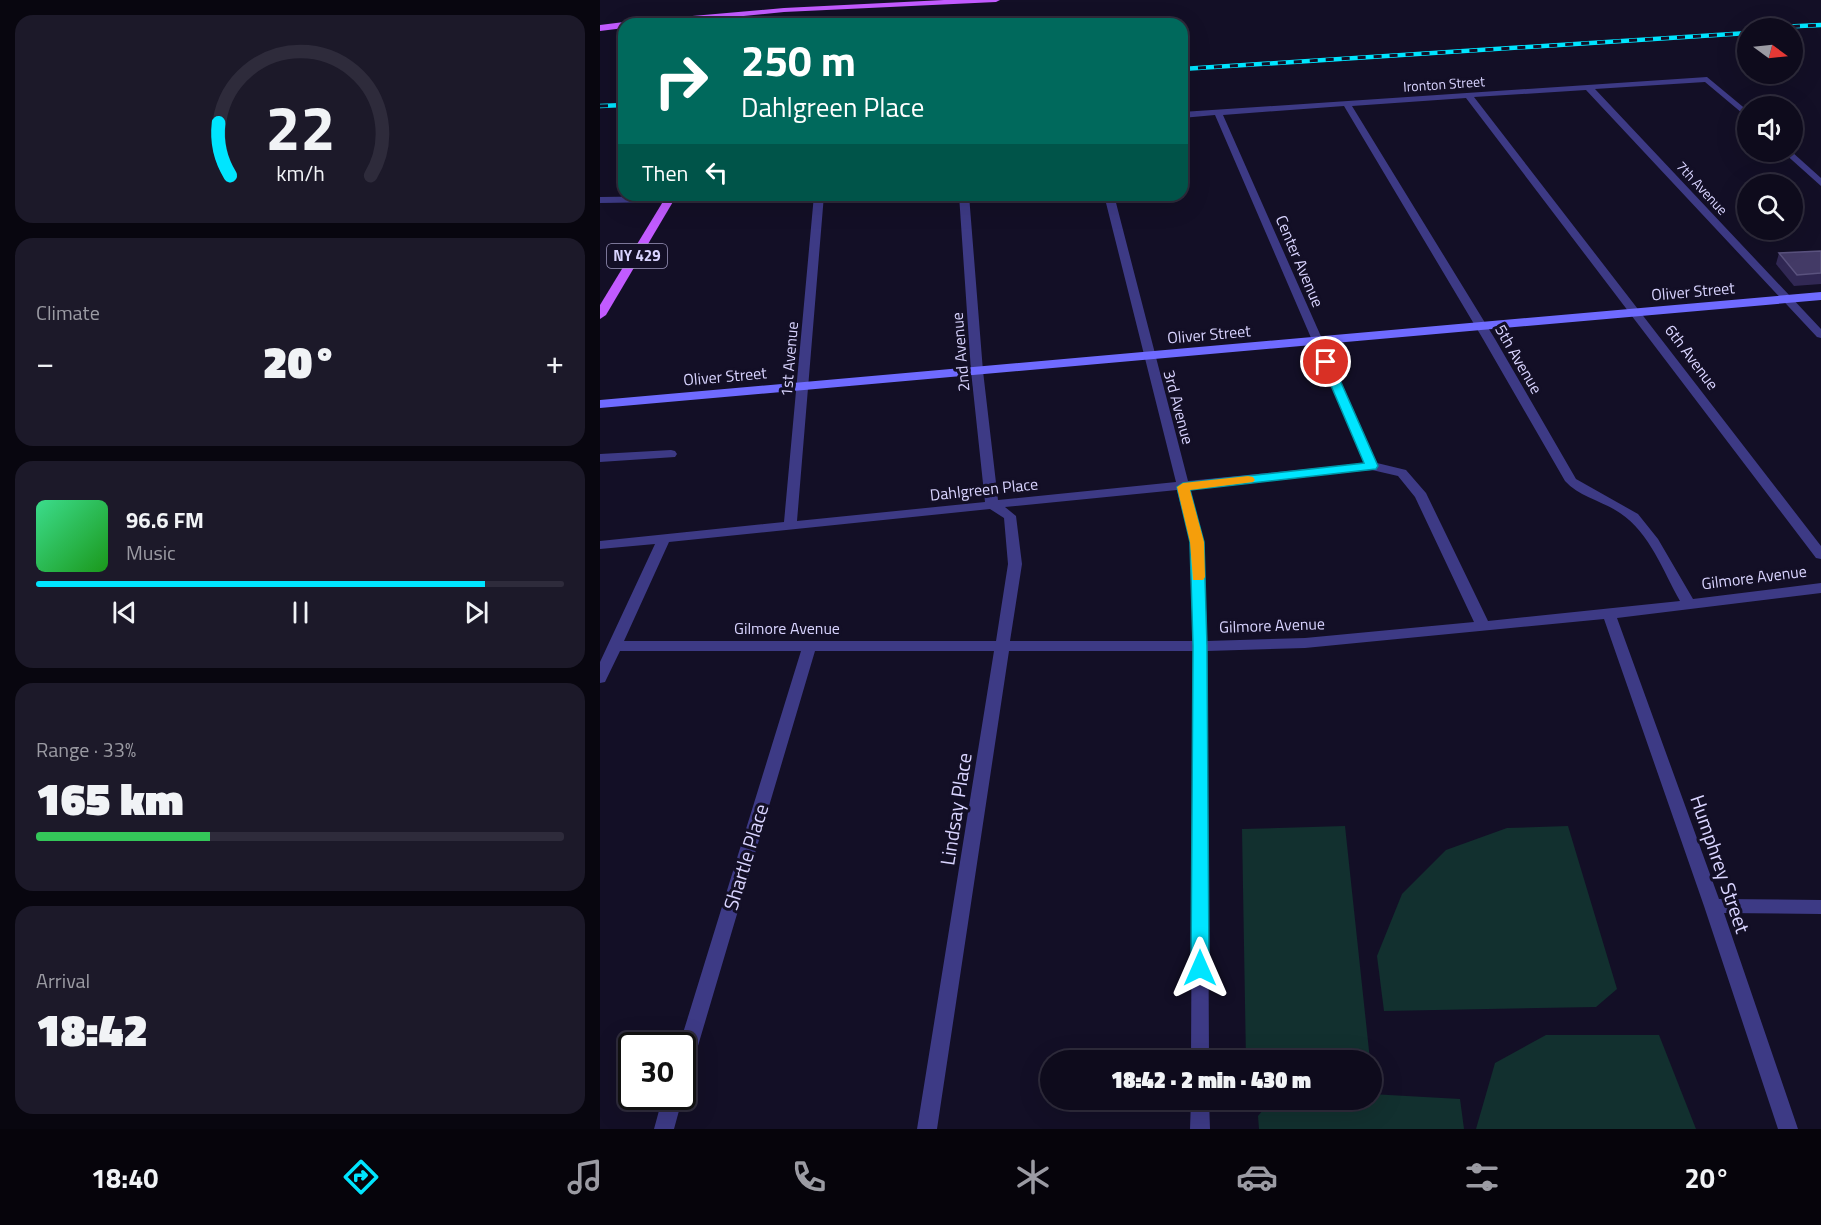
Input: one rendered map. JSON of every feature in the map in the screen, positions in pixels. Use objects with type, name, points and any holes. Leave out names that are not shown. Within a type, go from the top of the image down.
[{"type":"main road","points":[[724,18],[996,0]]},
{"type":"main road","points":[[600,28],[618,26]]},
{"type":"main road","name":"NY 429","points":[[600,315],[669,201]]},
{"type":"main road","name":"Oliver Street","points":[[600,404],[1821,297]]},
{"type":"street","name":"Ironton Street","points":[[1188,115],[1707,79],[1737,106]]},
{"type":"street","name":"7th Avenue","points":[[1588,87],[1821,335]]},
{"type":"street","name":"6th Avenue","points":[[1468,96],[1637,312],[1821,555]]},
{"type":"street","name":"5th Avenue","points":[[1347,104],[1571,481],[1585,492],[1624,509],[1641,523],[1688,603]]},
{"type":"street","name":"Center Avenue","points":[[1218,113],[1372,466]]},
{"type":"street","points":[[1798,162],[1821,183]]},
{"type":"street","points":[[600,200],[618,199]]},
{"type":"street","name":"1st Avenue","points":[[790,525],[818,201]]},
{"type":"street","name":"2nd Avenue","points":[[964,201],[977,371],[992,505]]},
{"type":"street","name":"3rd Avenue","points":[[1110,201],[1197,542],[1200,646],[1200,1050]]},
{"type":"street","points":[[600,458],[671,454]]},
{"type":"street","points":[[1372,466],[1402,473],[1421,496],[1483,626]]},
{"type":"street","name":"Dahlgreen Place","points":[[600,545],[1372,466]]},
{"type":"street","name":"Lindsay Place","points":[[927,1129],[1015,564],[1010,516],[992,505]]},
{"type":"street","points":[[600,678],[664,538]]},
{"type":"street","name":"Gilmore Avenue","points":[[614,646],[1200,646],[1305,643],[1609,614],[1821,588]]},
{"type":"street","name":"Humphrey Street","points":[[1609,614],[1713,906],[1788,1129]]},
{"type":"street","name":"Shartle Place","points":[[692,1032],[809,646]]},
{"type":"street","points":[[1713,906],[1821,907]]},
{"type":"street","points":[[664,1129],[670,1110]]},
{"type":"street","points":[[1200,1110],[1200,1129]]},
{"type":"green space","points":[[1345,826],[1369,1050],[1246,1050],[1242,829]]},
{"type":"green space","points":[[1568,826],[1617,989],[1596,1007],[1384,1011],[1377,956],[1402,894],[1446,850],[1507,828]]},
{"type":"green space","points":[[1546,1035],[1659,1035],[1696,1129],[1476,1129],[1495,1063]]},
{"type":"green space","points":[[1382,1095],[1460,1099],[1464,1129],[1259,1129],[1258,1116],[1263,1110],[1382,1110]]},
{"type":"building","points":[[1821,251],[1821,273],[1797,275],[1779,253]]},
{"type":"railway","points":[[1803,26],[1821,25]]},
{"type":"railway","points":[[1188,69],[1737,34]]},
{"type":"railway","points":[[600,106],[618,105]]},
{"type":"slow traffic","points":[[1198,577],[1197,542],[1183,487],[1248,480]]},
{"type":"route","points":[[1200,968],[1200,646],[1197,542],[1183,487],[1372,466],[1326,362]]}]
